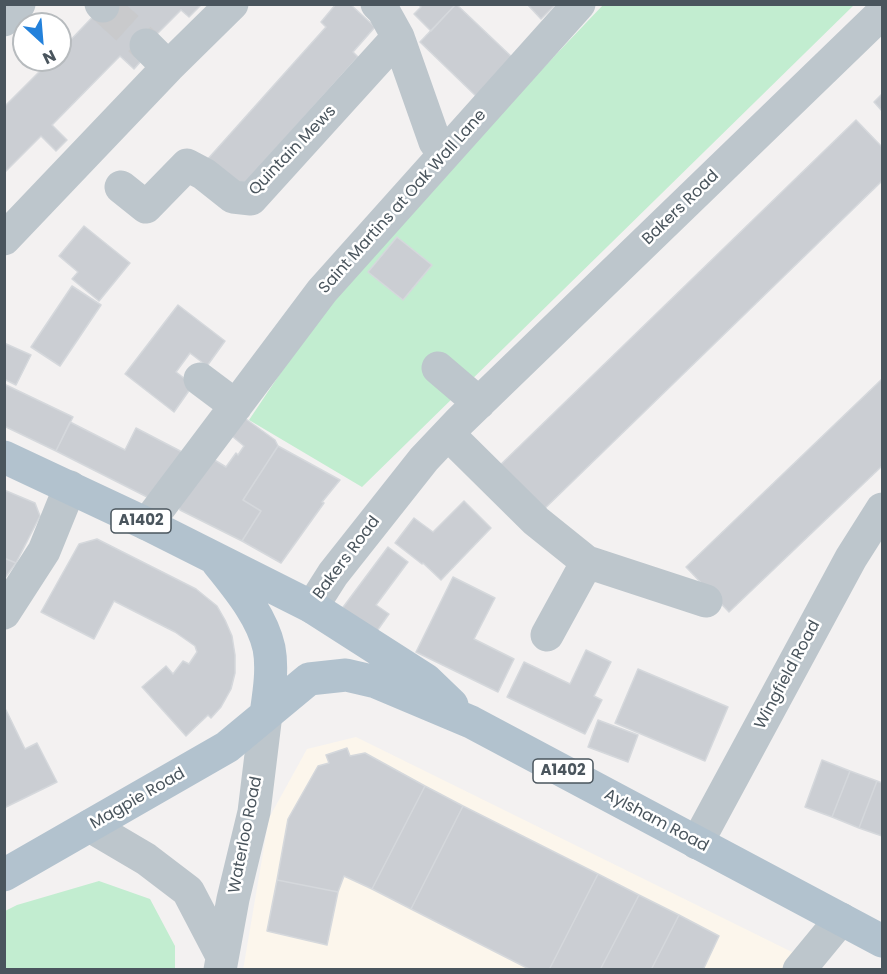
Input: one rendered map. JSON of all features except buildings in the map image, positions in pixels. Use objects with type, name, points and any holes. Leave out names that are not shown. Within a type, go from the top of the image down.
[{"type":"main road","name":"A1402","points":[[4,457],[147,524],[312,607],[426,680],[471,722]]},
{"type":"main road","name":"A1402","points":[[212,556],[243,595],[255,616],[268,648],[270,681],[266,714]]},
{"type":"main road","name":"Aylsham Road","points":[[266,714],[309,679],[346,675],[376,682],[471,722],[882,941]]},
{"type":"main road","name":"Magpie Road","points":[[4,875],[227,747],[266,714]]},
{"type":"street","points":[[4,20],[19,4]]},
{"type":"street","points":[[4,239],[157,56],[232,4]]},
{"type":"street","points":[[377,4],[383,10],[398,37],[435,142]]},
{"type":"street","name":"Saint Martins at Oak Wall Lane","points":[[147,524],[322,291],[579,4]]},
{"type":"street","name":"Bakers Road","points":[[312,607],[333,574],[424,459],[882,13]]},
{"type":"street","name":"Quintain Mews","points":[[121,187],[146,207],[187,165],[204,174],[233,197],[251,199],[398,37]]},
{"type":"street","points":[[438,368],[479,403]]},
{"type":"street","points":[[200,379],[236,406]]},
{"type":"street","points":[[448,434],[536,521],[586,562],[706,601]]},
{"type":"street","points":[[4,613],[44,551],[70,487]]},
{"type":"street","name":"Wingfield Road","points":[[697,843],[851,558],[882,509]]},
{"type":"street","points":[[547,635],[586,562]]},
{"type":"street","name":"Waterloo Road","points":[[221,963],[254,812],[266,714]]},
{"type":"street","name":"Waterloo Road","points":[[90,826],[146,860],[188,891],[221,963]]},
{"type":"street","points":[[799,969],[841,919]]},
{"type":"shaded area","points":[[356,737],[798,955],[783,970],[243,970],[269,818],[307,749]]},
{"type":"green space","points":[[603,5],[854,5],[362,487],[249,420],[339,286]]},
{"type":"green space","points":[[99,881],[150,899],[175,946],[175,969],[5,969],[5,911],[17,905]]},
{"type":"tunnel","points":[[103,6],[146,45]]}]
